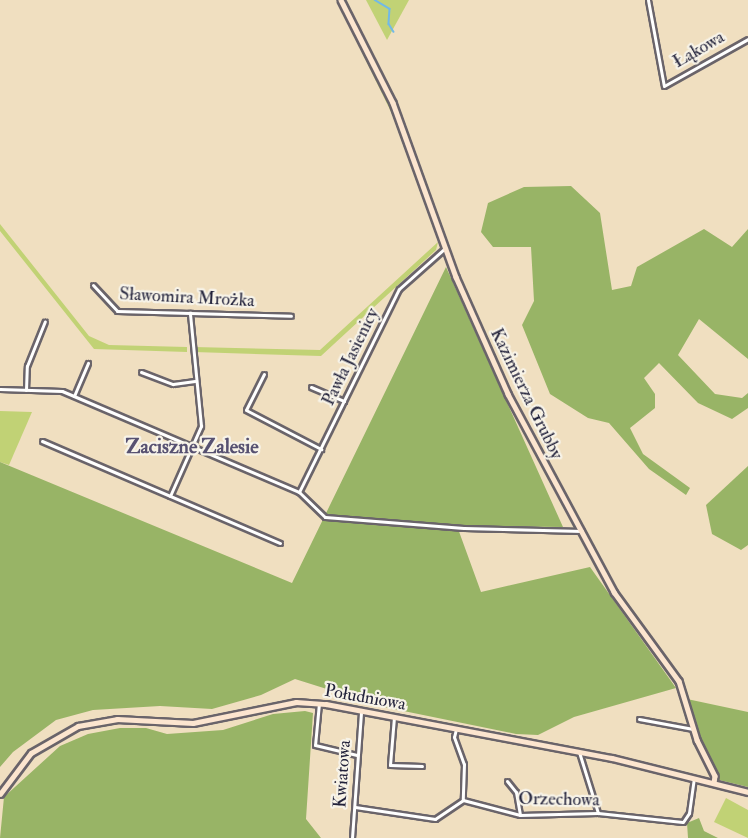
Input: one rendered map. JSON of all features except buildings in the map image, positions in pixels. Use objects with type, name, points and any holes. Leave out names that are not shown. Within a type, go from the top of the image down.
[{"type":"street","name":"Kazimierza Grubby","points":[[341,0],[393,103],[445,248],[508,394],[614,592],[677,678],[693,729],[715,776],[714,783]]},
{"type":"street","name":"Łąkowa","points":[[648,0],[664,86],[748,39]]},
{"type":"street","name":"Pawła Jasienicy","points":[[300,492],[399,289],[445,248]]},
{"type":"street","name":"Sławomira Mrożka","points":[[93,285],[117,311],[291,316]]},
{"type":"street","points":[[170,496],[201,426],[190,314]]},
{"type":"street","points":[[26,390],[27,366],[45,321]]},
{"type":"street","points":[[74,396],[88,363]]},
{"type":"street","points":[[141,372],[173,384],[195,381]]},
{"type":"street","points":[[264,374],[246,410],[321,449]]},
{"type":"street","points":[[311,387],[344,401]]},
{"type":"street","points":[[0,389],[62,392],[74,396],[300,492],[325,517],[464,528],[582,531]]},
{"type":"street","points":[[42,441],[280,543]]},
{"type":"street","points":[[319,703],[315,745],[357,755]]},
{"type":"street","name":"Południowa","points":[[0,794],[31,753],[56,736],[90,723],[129,719],[193,723],[275,704],[319,703],[579,752],[748,792]]},
{"type":"street","name":"Kwiatowa","points":[[352,838],[361,711]]},
{"type":"street","points":[[394,717],[390,765],[422,766]]},
{"type":"street","points":[[639,719],[693,729]]},
{"type":"street","points":[[354,807],[435,819],[463,800],[464,764],[454,737],[456,729]]},
{"type":"street","points":[[579,752],[598,813]]},
{"type":"street","name":"Orzechowa","points":[[463,800],[520,814],[598,813],[683,822],[689,813],[694,778]]},
{"type":"street","points":[[507,781],[516,792],[520,814]]},
{"type":"green space","points":[[366,0],[409,0],[387,40]]},
{"type":"green space","points":[[337,1],[373,62],[396,115],[393,116]]},
{"type":"green space","points":[[571,186],[600,213],[612,290],[631,286],[637,267],[704,229],[732,247],[748,229],[748,359],[699,319],[678,355],[715,394],[742,398],[748,393],[748,408],[732,419],[698,403],[659,363],[644,378],[655,394],[655,408],[630,428],[643,454],[690,488],[686,495],[649,469],[609,423],[588,418],[550,394],[522,325],[534,301],[531,247],[493,247],[481,232],[488,203],[524,187]]},
{"type":"green space","points":[[0,224],[89,336],[109,345],[187,347],[187,352],[94,349],[0,231]]},
{"type":"green space","points":[[438,242],[436,250],[321,356],[194,352],[194,347],[320,350]]},
{"type":"green space","points":[[446,267],[563,527],[457,526],[481,592],[590,567],[676,688],[574,717],[538,735],[516,734],[384,707],[295,679],[261,695],[212,709],[160,706],[93,710],[56,720],[13,752],[0,767],[0,462],[292,583]]},
{"type":"green space","points":[[0,411],[32,412],[9,465],[0,462]]},
{"type":"green space","points":[[748,466],[748,545],[741,550],[712,534],[706,505]]},
{"type":"green space","points":[[687,699],[748,712],[748,787],[719,780],[694,727]]},
{"type":"green space","points":[[305,711],[313,713],[306,819],[321,838],[0,838],[4,797],[60,746],[88,734],[120,728],[146,728],[167,734],[223,730],[273,714]]},
{"type":"green space","points":[[726,798],[748,810],[748,838],[714,822]]},
{"type":"green space","points":[[699,818],[704,831],[718,838],[688,838],[687,823]]},
{"type":"waterway","points":[[375,0],[390,9],[389,24],[394,32]]},
{"type":"district","name":"Zaciszne Zalesie","points":[[192,446]]}]
